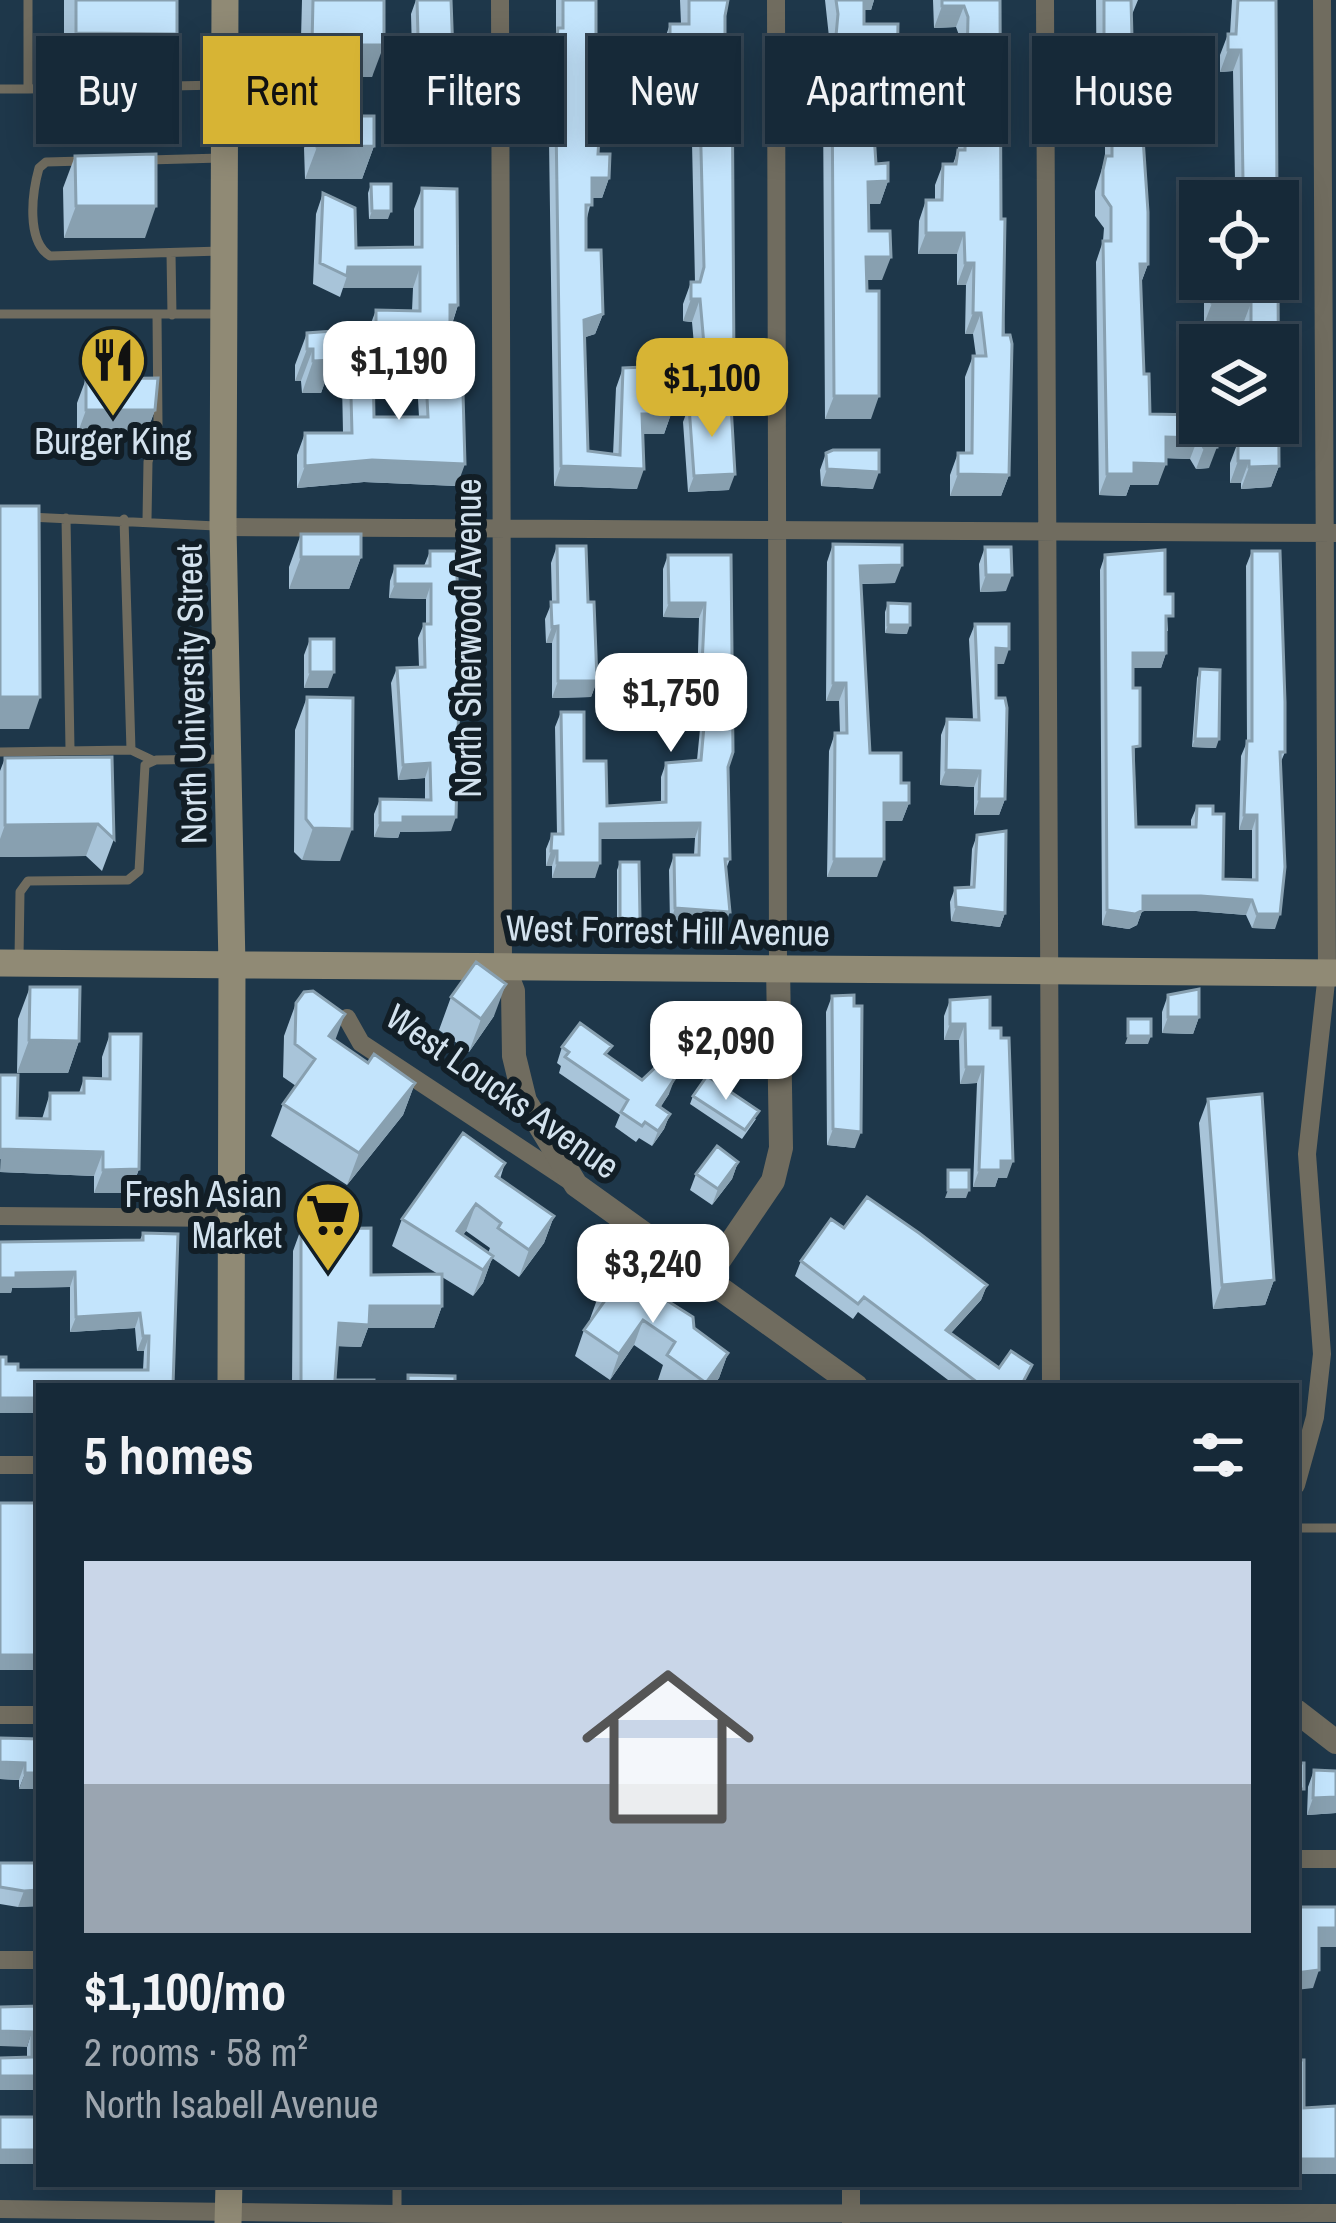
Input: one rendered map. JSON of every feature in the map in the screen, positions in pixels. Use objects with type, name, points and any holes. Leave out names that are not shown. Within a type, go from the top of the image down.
[{"type":"main road","name":"North University Street","points":[[225,0],[225,36]]},
{"type":"main road","name":"North University Street","points":[[226,144],[223,527],[232,966],[231,1383]]},
{"type":"main road","name":"West Forrest Hill Avenue","points":[[9,964],[1332,973]]},
{"type":"street","name":"North Sherwood Avenue","points":[[500,0],[503,965],[513,991],[514,1056],[524,1101],[576,1186]]},
{"type":"street","points":[[707,1278],[773,1181],[781,1148],[776,0]]},
{"type":"street","points":[[1045,0],[1053,972],[1051,1383]]},
{"type":"street","points":[[1299,1475],[1316,1417],[1322,1354],[1307,1154],[1332,973],[1326,12]]},
{"type":"street","points":[[223,527],[1330,533]]},
{"type":"street","name":"West Loucks Avenue","points":[[347,1018],[361,1043],[576,1186],[850,1383]]},
{"type":"street","points":[[0,1216],[230,1218]]},
{"type":"street","points":[[0,1465],[36,1466]]},
{"type":"street","points":[[1299,1713],[1336,1742]]},
{"type":"street","points":[[0,1714],[36,1715]]},
{"type":"street","points":[[1299,1859],[1336,1859]]},
{"type":"street","points":[[0,1960],[36,1960]]},
{"type":"street","points":[[851,2187],[851,2219]]},
{"type":"street","points":[[0,2209],[228,2206],[397,2215],[851,2219],[1336,2212]]},
{"type":"lane","points":[[28,0],[28,89]]},
{"type":"lane","points":[[0,89],[203,85]]},
{"type":"lane","points":[[141,160],[226,158]]},
{"type":"lane","points":[[94,161],[46,162],[39,168],[35,238],[40,250],[50,256],[227,250]]},
{"type":"lane","points":[[171,253],[172,315]]},
{"type":"lane","points":[[0,314],[227,314]]},
{"type":"lane","points":[[147,520],[148,462],[158,424],[157,315]]},
{"type":"lane","points":[[22,516],[223,527]]},
{"type":"lane","points":[[66,518],[70,749]]},
{"type":"lane","points":[[124,520],[131,750]]},
{"type":"lane","points":[[0,752],[131,750],[152,760],[228,759]]},
{"type":"lane","points":[[9,964],[20,892],[28,881],[128,880],[139,871],[141,772],[152,760]]},
{"type":"lane","points":[[1299,1528],[1336,1528]]},
{"type":"lane","points":[[397,2187],[397,2215]]},
{"type":"building","points":[[76,0],[177,0],[177,34],[76,33]]},
{"type":"building","points":[[313,0],[384,0],[384,45],[360,45],[360,36],[312,36]]},
{"type":"building","points":[[417,0],[451,0],[452,36],[418,36]]},
{"type":"building","points":[[563,0],[596,0],[596,36],[588,36],[588,144],[599,144],[598,154],[610,154],[609,178],[592,178],[592,205],[586,205],[586,250],[601,250],[603,314],[584,320],[588,451],[620,455],[623,368],[643,367],[644,389],[671,390],[671,414],[642,414],[644,469],[561,466],[556,144],[564,144],[564,36],[557,36],[558,28],[563,28]]},
{"type":"building","points":[[689,0],[728,0],[725,36],[670,36],[670,24],[689,24]]},
{"type":"building","points":[[836,0],[864,0],[864,24],[898,24],[898,36],[836,36]]},
{"type":"building","points":[[942,0],[1000,0],[1000,36],[968,36],[964,6],[942,6]]},
{"type":"building","points":[[1104,0],[1131,0],[1132,36],[1104,36]]},
{"type":"building","points":[[1238,0],[1276,0],[1277,180],[1243,180],[1241,50],[1228,50],[1228,34],[1236,34]]},
{"type":"building","points":[[360,116],[374,116],[374,146],[317,147],[360,144]]},
{"type":"building","points":[[701,144],[733,144],[734,368],[706,368],[700,299],[691,299],[691,282],[700,282],[704,267]]},
{"type":"building","points":[[832,144],[875,144],[876,164],[888,163],[888,181],[868,182],[869,231],[890,231],[891,257],[866,257],[867,291],[879,291],[879,396],[834,396]]},
{"type":"building","points":[[965,144],[1001,144],[1003,335],[1010,335],[1012,344],[1009,475],[958,474],[958,453],[972,453],[973,356],[986,356],[981,313],[973,313],[974,263],[965,263],[964,233],[926,233],[926,200],[942,200],[943,164],[956,164],[958,150],[965,150]]},
{"type":"building","points":[[1112,144],[1143,144],[1148,212],[1148,264],[1140,264],[1144,374],[1149,374],[1150,414],[1179,415],[1179,437],[1166,437],[1166,464],[1134,463],[1134,474],[1107,474],[1103,241],[1111,241],[1111,207],[1103,195],[1103,170],[1106,156],[1112,156]]},
{"type":"building","points":[[156,154],[156,206],[76,206],[75,156]]},
{"type":"building","points":[[371,184],[391,184],[391,211],[372,211]]},
{"type":"building","points":[[422,188],[457,189],[458,305],[450,305],[450,331],[376,330],[376,310],[420,311],[420,267],[348,267],[347,276],[320,263],[323,193],[355,208],[356,248],[422,247]]},
{"type":"building","points":[[1278,300],[1278,324],[1251,324],[1251,303],[1212,303]]},
{"type":"building","points":[[333,331],[333,360],[313,361],[307,333]]},
{"type":"building","points":[[462,358],[465,464],[372,460],[305,466],[305,433],[352,433],[350,360],[373,360],[374,417],[428,417],[425,359]]},
{"type":"building","points":[[158,378],[155,410],[86,410],[86,379]]},
{"type":"building","points":[[731,405],[735,474],[694,476],[689,406]]},
{"type":"building","points":[[1238,444],[1279,444],[1279,466],[1249,467],[1249,461],[1238,461]]},
{"type":"building","points":[[879,450],[879,472],[827,469],[826,453]]},
{"type":"building","points":[[0,506],[39,506],[40,697],[0,697]]},
{"type":"building","points":[[301,534],[361,534],[361,557],[301,557]]},
{"type":"building","points":[[833,544],[902,545],[902,565],[860,566],[870,753],[901,753],[901,783],[909,783],[909,803],[884,803],[884,859],[834,859],[835,733],[847,733],[846,683],[833,683]]},
{"type":"building","points":[[557,546],[586,546],[597,681],[558,681],[558,626],[552,627],[551,602],[558,602]]},
{"type":"building","points":[[985,547],[1011,547],[1012,575],[986,575]]},
{"type":"building","points":[[1165,550],[1165,594],[1173,594],[1173,616],[1166,616],[1166,653],[1133,653],[1133,688],[1140,688],[1140,746],[1133,747],[1136,827],[1196,827],[1197,806],[1213,806],[1213,814],[1224,814],[1223,879],[1257,880],[1257,815],[1244,815],[1247,741],[1252,741],[1252,551],[1280,551],[1285,867],[1280,914],[1257,914],[1252,900],[1201,896],[1143,896],[1143,910],[1135,914],[1107,910],[1105,555]]},
{"type":"building","points":[[430,551],[456,551],[460,654],[456,817],[403,817],[403,823],[380,823],[380,799],[431,800],[430,763],[403,765],[397,668],[425,667],[424,624],[431,624],[431,584],[395,584],[395,566],[430,566]]},
{"type":"building","points":[[668,555],[731,555],[733,752],[728,767],[730,859],[725,859],[730,912],[675,908],[674,855],[699,855],[700,823],[600,824],[600,863],[557,863],[557,851],[551,851],[552,834],[563,834],[561,712],[584,712],[584,761],[606,761],[607,806],[666,802],[666,763],[701,760],[706,704],[667,705],[667,686],[701,685],[705,603],[669,603]]},
{"type":"building","points":[[888,603],[910,604],[910,625],[888,625]]},
{"type":"building","points":[[975,624],[1009,624],[1009,649],[996,648],[996,698],[1005,698],[1007,708],[1005,799],[979,799],[980,771],[946,770],[947,719],[979,720]]},
{"type":"building","points":[[310,639],[334,639],[334,672],[310,672]]},
{"type":"building","points":[[1200,669],[1220,670],[1219,739],[1195,739]]},
{"type":"building","points":[[307,697],[353,698],[352,829],[313,828],[306,819]]},
{"type":"building","points":[[112,757],[114,839],[98,824],[5,825],[5,758]]},
{"type":"building","points":[[1006,831],[1005,913],[956,907],[955,888],[974,887],[977,835]]},
{"type":"building","points":[[620,862],[639,862],[640,919],[620,919]]},
{"type":"building","points":[[476,962],[506,984],[481,1019],[451,997]]},
{"type":"building","points":[[30,987],[80,987],[79,1041],[29,1040]]},
{"type":"building","points":[[1199,989],[1199,1017],[1168,1017],[1168,995]]},
{"type":"building","points":[[313,991],[345,1014],[329,1036],[368,1063],[374,1054],[415,1083],[359,1153],[283,1104],[315,1059],[295,1044],[296,1003],[304,992]]},
{"type":"building","points":[[854,995],[854,1006],[862,1006],[861,1132],[833,1129],[832,996]]},
{"type":"building","points":[[990,997],[990,1028],[1001,1028],[1001,1038],[1009,1038],[1013,1161],[1001,1161],[1001,1170],[979,1170],[983,1067],[966,1067],[965,1024],[950,1024],[950,1000]]},
{"type":"building","points":[[1128,1019],[1151,1019],[1151,1036],[1128,1036]]},
{"type":"building","points":[[580,1023],[612,1046],[605,1054],[642,1080],[657,1066],[675,1078],[657,1105],[670,1114],[658,1131],[621,1112],[628,1100],[565,1057],[569,1052],[562,1047]]},
{"type":"building","points":[[110,1034],[141,1034],[139,1169],[103,1170],[103,1152],[1,1149],[0,1159],[0,1075],[18,1075],[17,1118],[50,1119],[50,1093],[84,1093],[84,1078],[110,1079]]},
{"type":"building","points":[[707,1076],[759,1111],[745,1130],[693,1096]]},
{"type":"building","points":[[1262,1094],[1274,1280],[1222,1285],[1208,1099]]},
{"type":"building","points":[[463,1133],[505,1163],[496,1176],[554,1216],[529,1250],[498,1228],[501,1223],[476,1204],[457,1231],[493,1256],[483,1270],[402,1219]]},
{"type":"building","points":[[717,1146],[738,1162],[718,1189],[696,1174]]},
{"type":"building","points":[[948,1170],[969,1170],[969,1190],[948,1190]]},
{"type":"building","points":[[867,1197],[987,1285],[946,1330],[999,1368],[1011,1351],[1032,1365],[1023,1383],[978,1383],[864,1297],[858,1304],[801,1261],[831,1219],[844,1228]]},
{"type":"building","points":[[371,1228],[371,1275],[442,1274],[442,1306],[370,1306],[369,1325],[339,1323],[335,1380],[374,1383],[301,1383],[301,1229]]},
{"type":"building","points":[[143,1233],[178,1234],[173,1383],[36,1383],[36,1398],[0,1398],[0,1357],[6,1357],[6,1364],[18,1364],[18,1370],[148,1370],[149,1336],[143,1336],[140,1313],[76,1317],[75,1272],[16,1273],[16,1278],[0,1278],[0,1242],[143,1240]]},
{"type":"building","points":[[625,1274],[693,1317],[694,1328],[728,1353],[706,1383],[667,1355],[675,1342],[643,1320],[619,1354],[584,1330],[606,1299],[599,1294],[609,1279],[617,1285]]},
{"type":"building","points":[[408,1375],[455,1376],[455,1383],[408,1383]]},
{"type":"building","points":[[0,1503],[36,1503],[36,1655],[0,1655]]},
{"type":"building","points":[[0,1738],[36,1739],[36,1773],[25,1773],[25,1763],[0,1762]]},
{"type":"building","points":[[1299,1763],[1304,1763],[1304,1789],[1299,1789]]},
{"type":"building","points":[[1314,1770],[1336,1771],[1336,1797],[1313,1798]]},
{"type":"building","points":[[0,1863],[36,1863],[36,1890],[0,1887]]},
{"type":"building","points":[[1299,1907],[1336,1907],[1336,1928],[1319,1928],[1319,1970],[1299,1973]]},
{"type":"building","points":[[36,2006],[36,2076],[0,2076],[0,2058],[32,2057],[32,2032],[0,2031],[0,2007]]},
{"type":"building","points":[[1299,2060],[1304,2060],[1304,2108],[1336,2106],[1336,2159],[1299,2159]]},
{"type":"building","points":[[0,2117],[36,2117],[36,2150],[0,2150]]},
{"type":"place","name":"Burger King","points":[[113,419]]},
{"type":"place","name":"Fresh Asian Market","points":[[328,1274]]}]
